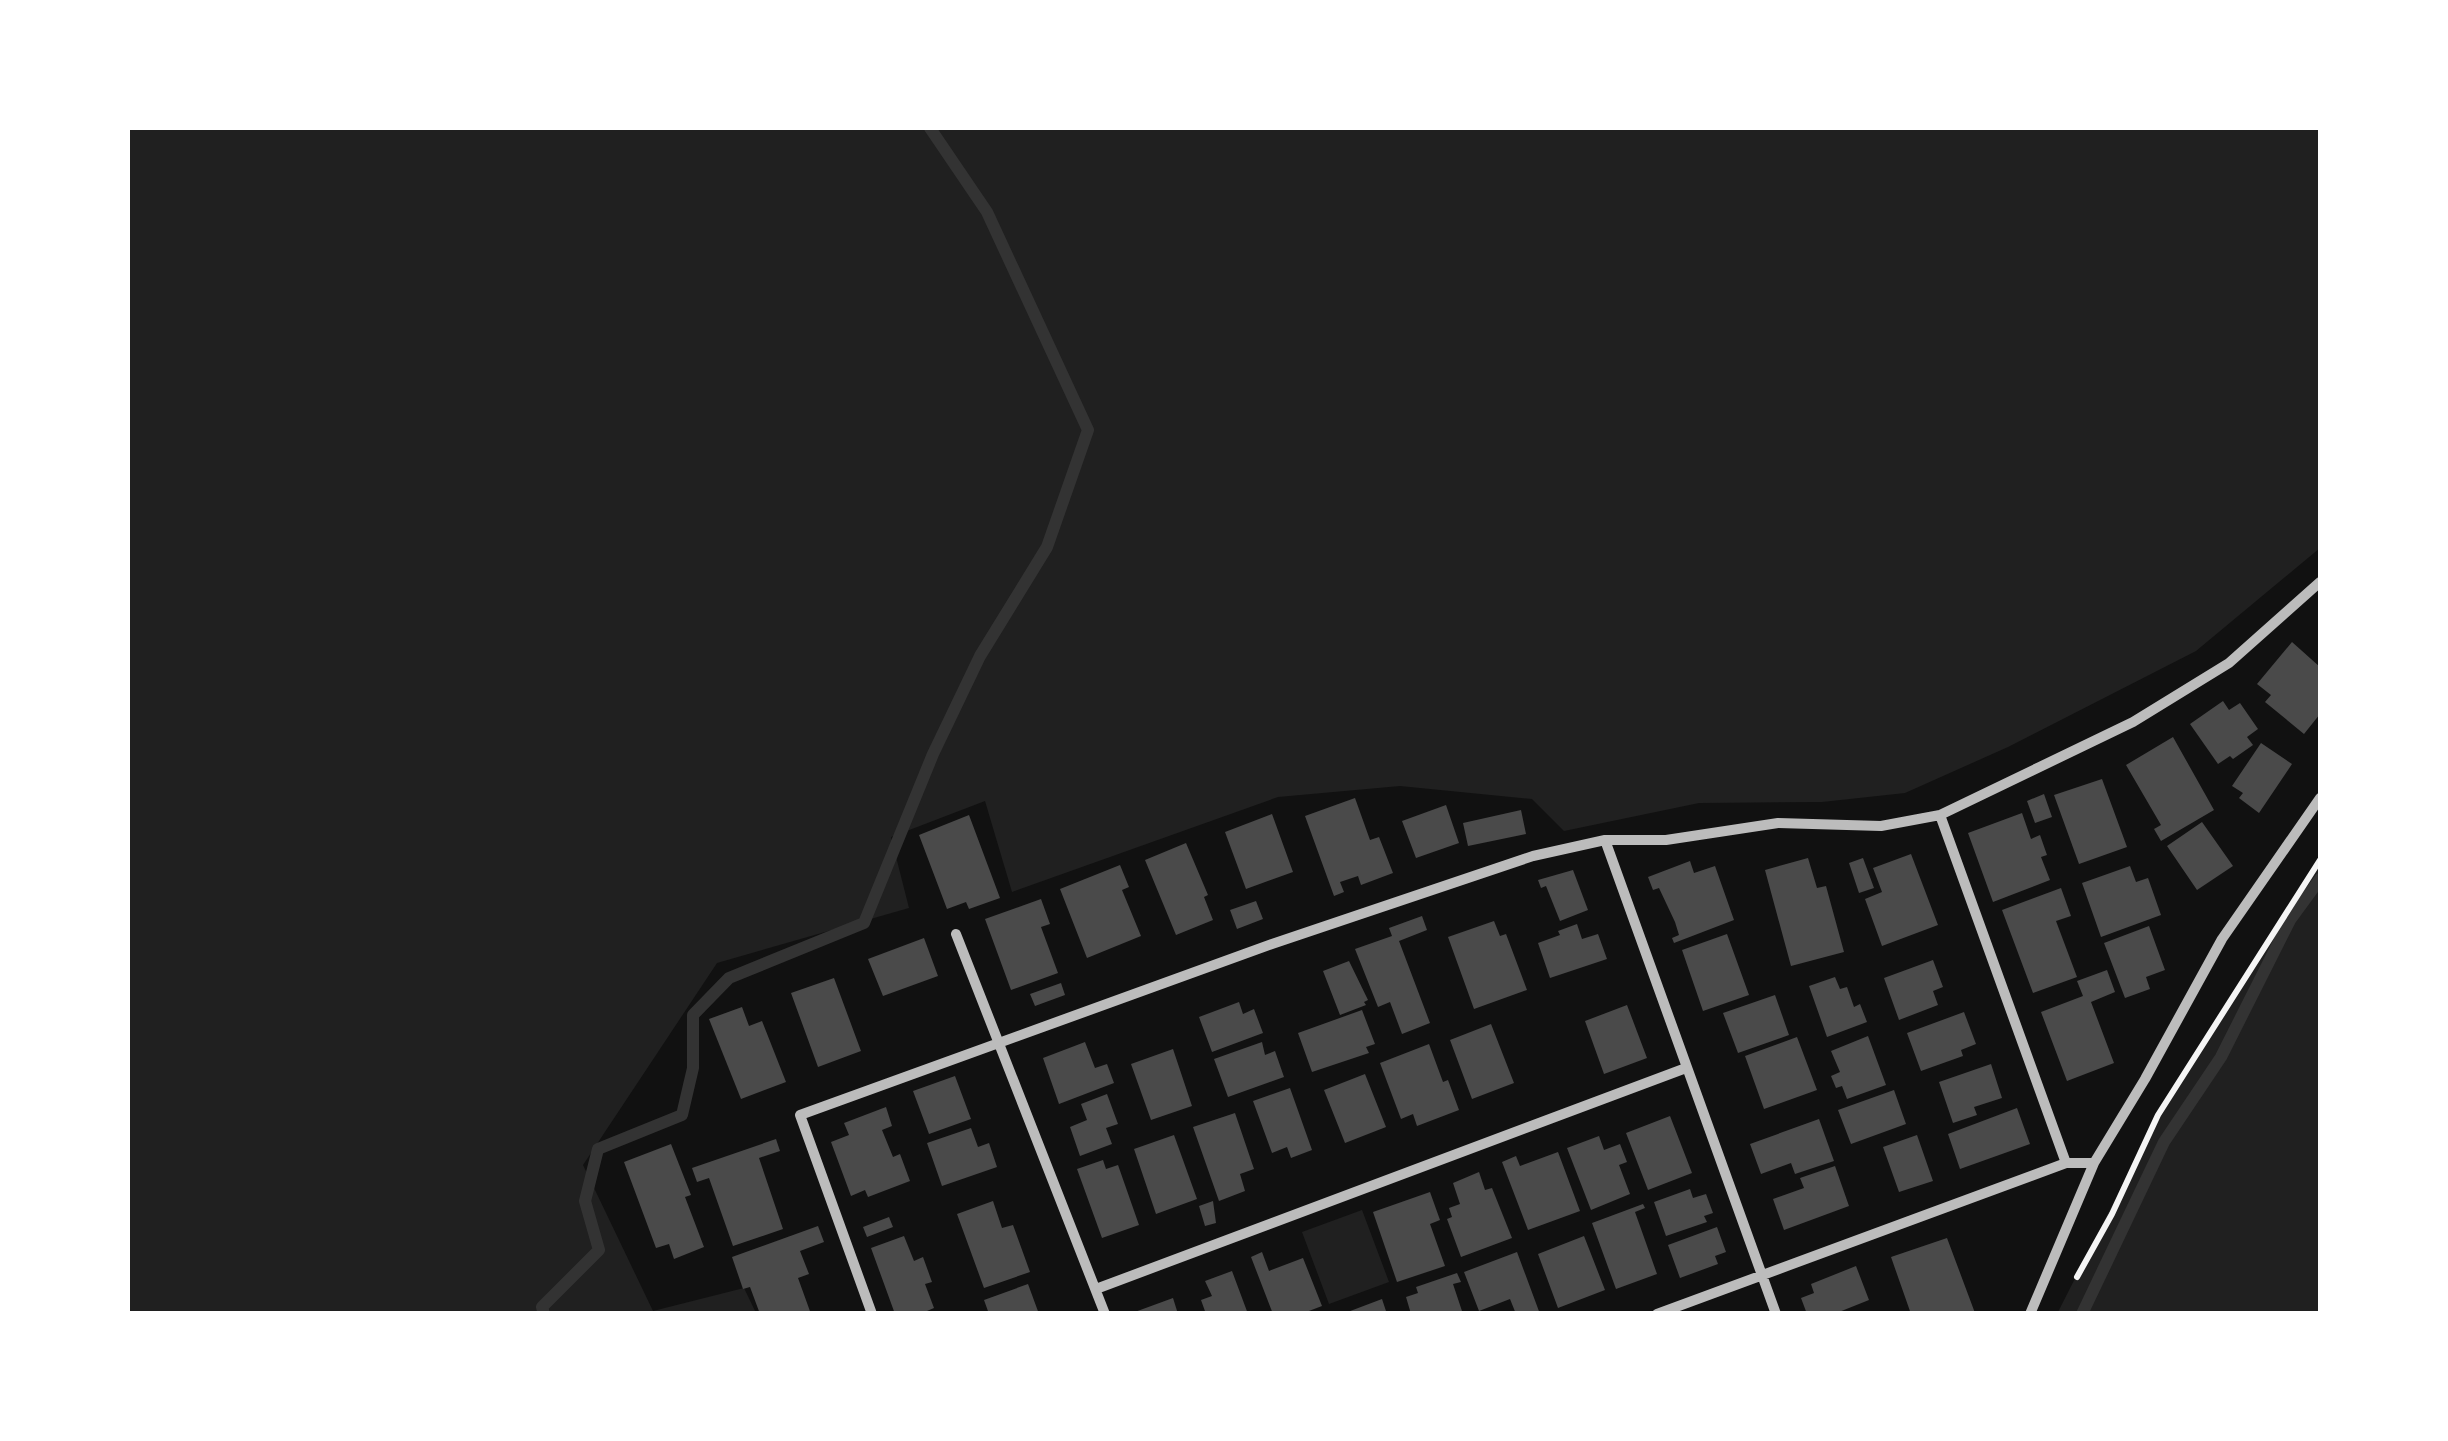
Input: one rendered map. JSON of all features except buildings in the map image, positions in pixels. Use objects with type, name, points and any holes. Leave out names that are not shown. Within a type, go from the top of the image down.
[{"type":"street","points":[[872,1314],[800,1114],[1272,944],[1533,856],[1605,840],[1666,840],[1778,823],[1881,826],[1940,815],[2149,712],[2229,663],[2320,582]]},
{"type":"street","points":[[2030,1314],[2094,1163],[2222,939],[2320,798]]},
{"type":"street","points":[[1940,815],[2066,1163]]},
{"type":"street","points":[[1605,840],[1776,1314]]},
{"type":"street","points":[[956,934],[1105,1314]]},
{"type":"street","points":[[1096,1289],[1686,1068]]},
{"type":"street","points":[[1656,1314],[2066,1163],[2094,1163]]},
{"type":"path","points":[[2075,1280],[2112,1214],[2158,1115],[2320,860]]},
{"type":"shaded area","points":[[128,128],[2320,128],[2320,548],[2196,651],[2008,747],[1905,793],[1822,802],[1699,803],[1564,831],[1532,799],[1400,786],[1278,797],[1012,892],[985,801],[891,837],[909,908],[717,963],[583,1165],[653,1311],[744,1288],[756,1313],[128,1313]]},
{"type":"shaded area","points":[[2320,859],[2320,1313],[2057,1314],[2166,1099]]},
{"type":"shaded area","points":[[1362,1210],[1389,1282],[1329,1304],[1302,1232]]},
{"type":"waterway","points":[[544,1314],[542,1307],[599,1250],[585,1201],[598,1149],[682,1115],[693,1068],[693,1015],[729,978],[864,923],[933,754],[980,656],[1047,547],[1088,430],[987,212],[930,128]]},
{"type":"waterway","points":[[2082,1314],[2164,1142],[2221,1057],[2290,920],[2320,879]]}]
